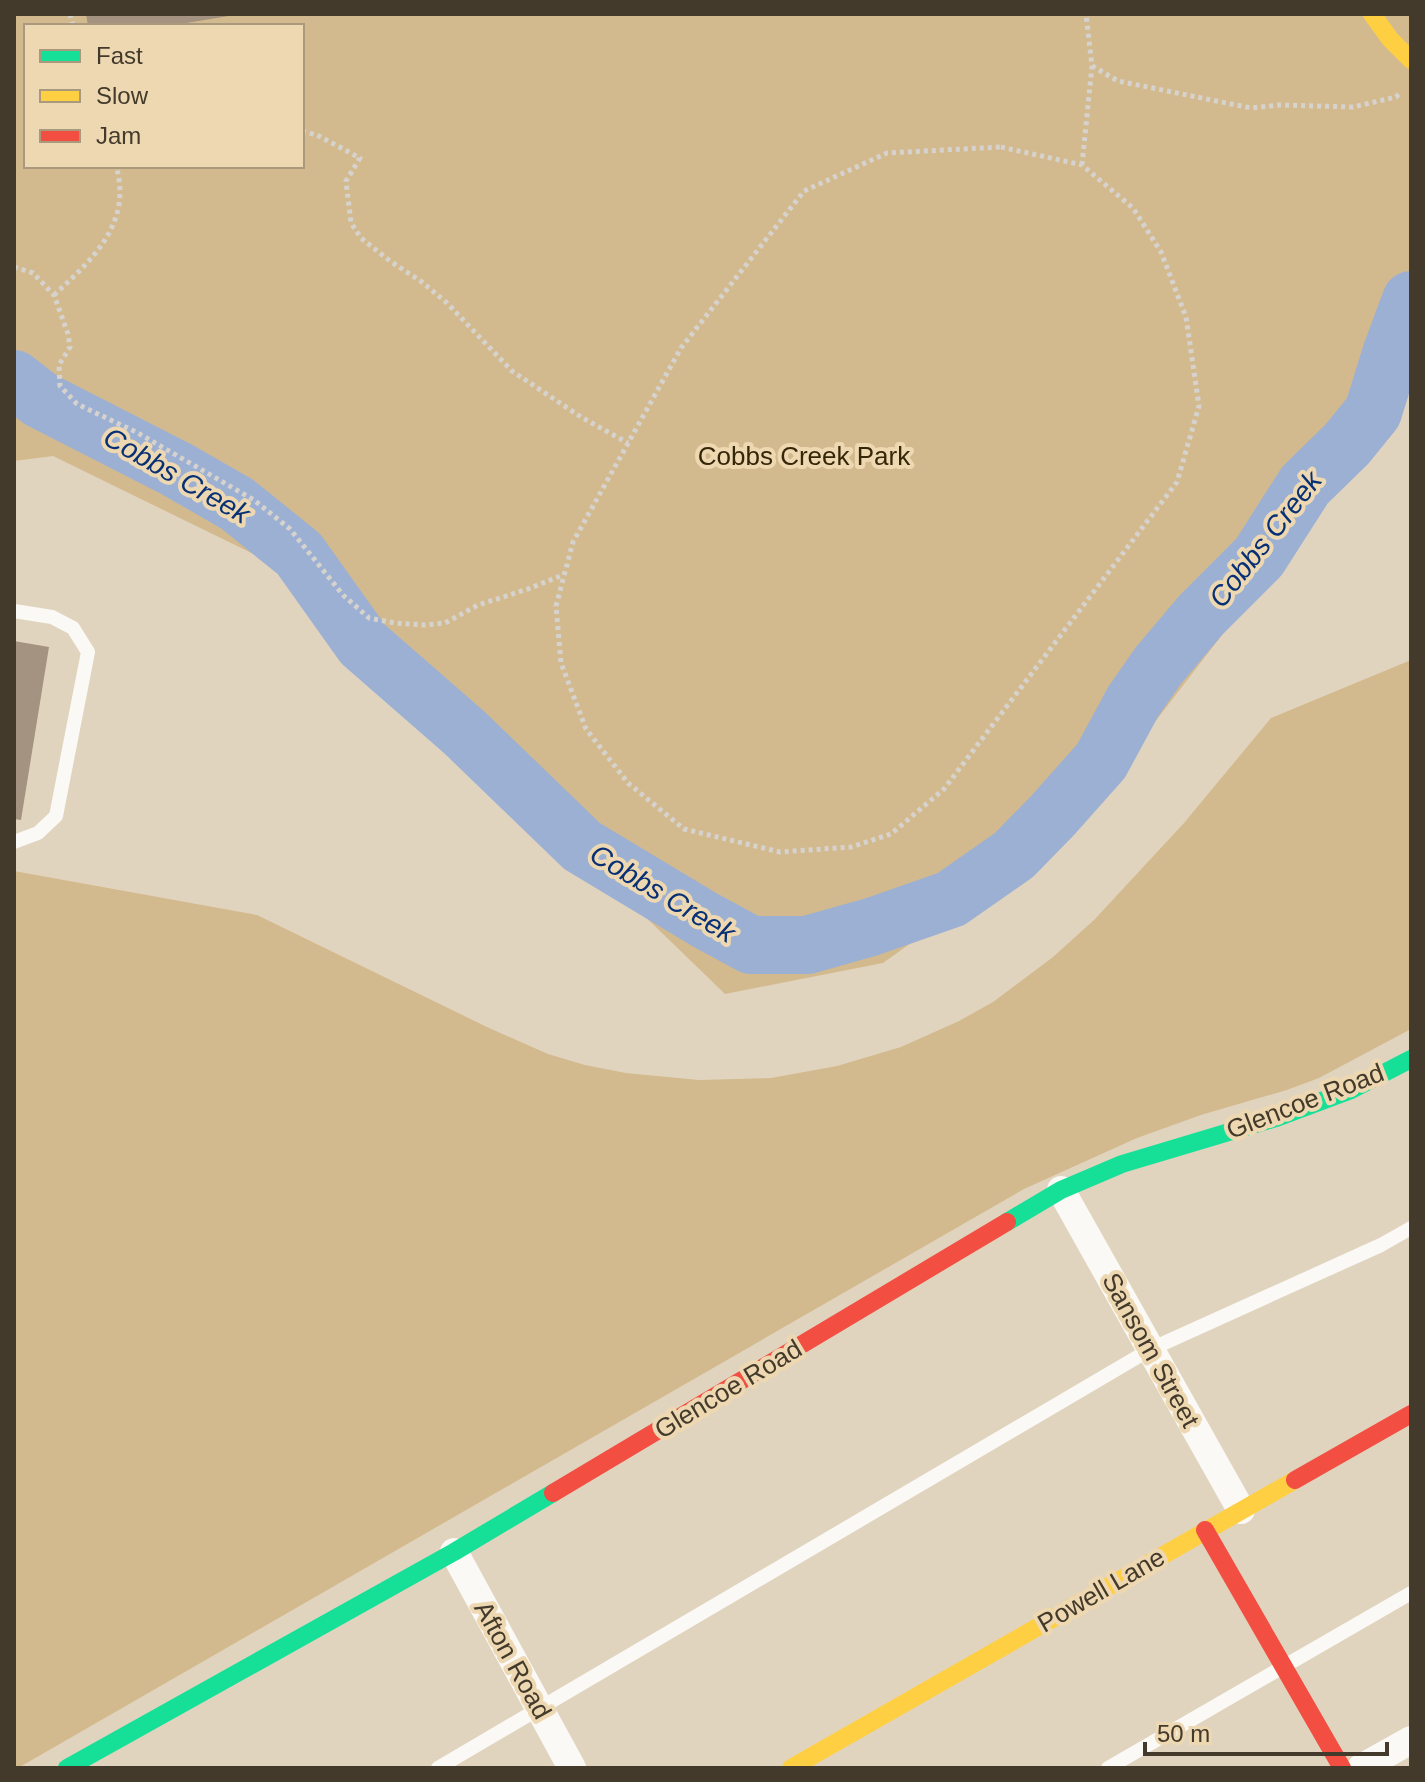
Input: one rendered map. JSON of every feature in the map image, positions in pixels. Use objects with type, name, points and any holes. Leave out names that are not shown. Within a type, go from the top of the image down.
[{"type":"street","points":[[1372,14],[1390,39],[1411,60]]},
{"type":"street","name":"Glencoe Road","points":[[67,1768],[454,1552],[1061,1190],[1122,1164],[1276,1118],[1351,1090],[1411,1059]]},
{"type":"street","name":"Sansom Street","points":[[1061,1190],[1241,1510]]},
{"type":"street","name":"Powell Lane","points":[[791,1768],[1411,1414]]},
{"type":"street","points":[[1205,1530],[1342,1768]]},
{"type":"street","name":"Afton Road","points":[[454,1552],[572,1768]]},
{"type":"street","points":[[1361,1768],[1411,1740]]},
{"type":"lane","points":[[14,611],[52,617],[73,628],[88,652],[56,816],[38,833],[14,842]]},
{"type":"lane","points":[[438,1768],[1151,1349],[1381,1245],[1411,1228]]},
{"type":"lane","points":[[1108,1768],[1411,1593]]},
{"type":"path","points":[[1082,165],[1092,66],[1086,14]]},
{"type":"path","points":[[1092,66],[1118,81],[1251,108],[1280,105],[1353,107],[1396,97],[1403,89]]},
{"type":"path","points":[[304,132],[317,135],[360,158],[346,181],[351,223],[361,238],[447,303],[512,371],[581,417],[628,443]]},
{"type":"path","points":[[1001,147],[1082,165],[1133,208],[1161,252],[1186,317],[1199,406],[1177,482],[944,789],[891,834],[851,847],[780,852],[684,829],[628,783],[586,729],[561,663],[556,606],[573,542],[628,443],[681,348],[804,191],[887,153],[1001,147]]},
{"type":"path","points":[[54,295],[100,249],[114,226],[120,201],[116,168]]},
{"type":"path","points":[[14,267],[33,273],[54,295],[70,347],[59,365],[60,386],[77,404],[138,433],[254,500],[290,529],[343,595],[369,618],[425,625],[445,623],[478,605],[564,575]]},
{"type":"green space","name":"Cobbs Creek Park","points":[[14,14],[1411,14],[1411,329],[1272,570],[1074,827],[883,963],[725,994],[288,571],[53,456],[14,461]]},
{"type":"green space","points":[[1411,660],[1411,1029],[1319,1078],[1137,1138],[1024,1189],[14,1768],[14,871],[257,915],[487,1027],[548,1054],[585,1065],[626,1073],[699,1080],[771,1078],[837,1066],[901,1047],[993,1002],[1053,957],[1094,920],[1184,823],[1271,718]]},
{"type":"building","points":[[86,14],[229,14],[180,24],[88,24]]},
{"type":"building","points":[[14,641],[49,647],[21,820],[14,819]]},
{"type":"waterway","name":"Cobbs Creek","points":[[14,379],[41,400],[237,504],[299,554],[363,644],[465,733],[582,846],[751,945],[807,945],[951,899],[1014,855],[1053,815],[1101,761],[1133,702],[1158,666],[1201,615],[1259,557],[1305,485],[1347,444],[1373,412],[1411,300]]},
{"type":"traffic: fast","points":[[1007,1222],[1061,1190],[1122,1164],[1276,1118],[1351,1090],[1411,1059]]},
{"type":"traffic: fast","points":[[67,1768],[454,1552],[553,1493]]},
{"type":"traffic: slow","points":[[1372,14],[1390,39],[1411,60]]},
{"type":"traffic: slow","points":[[791,1768],[1295,1480]]},
{"type":"traffic: jam","points":[[553,1493],[1007,1222]]},
{"type":"traffic: jam","points":[[1295,1480],[1411,1414]]},
{"type":"traffic: jam","points":[[1205,1530],[1342,1768]]}]
